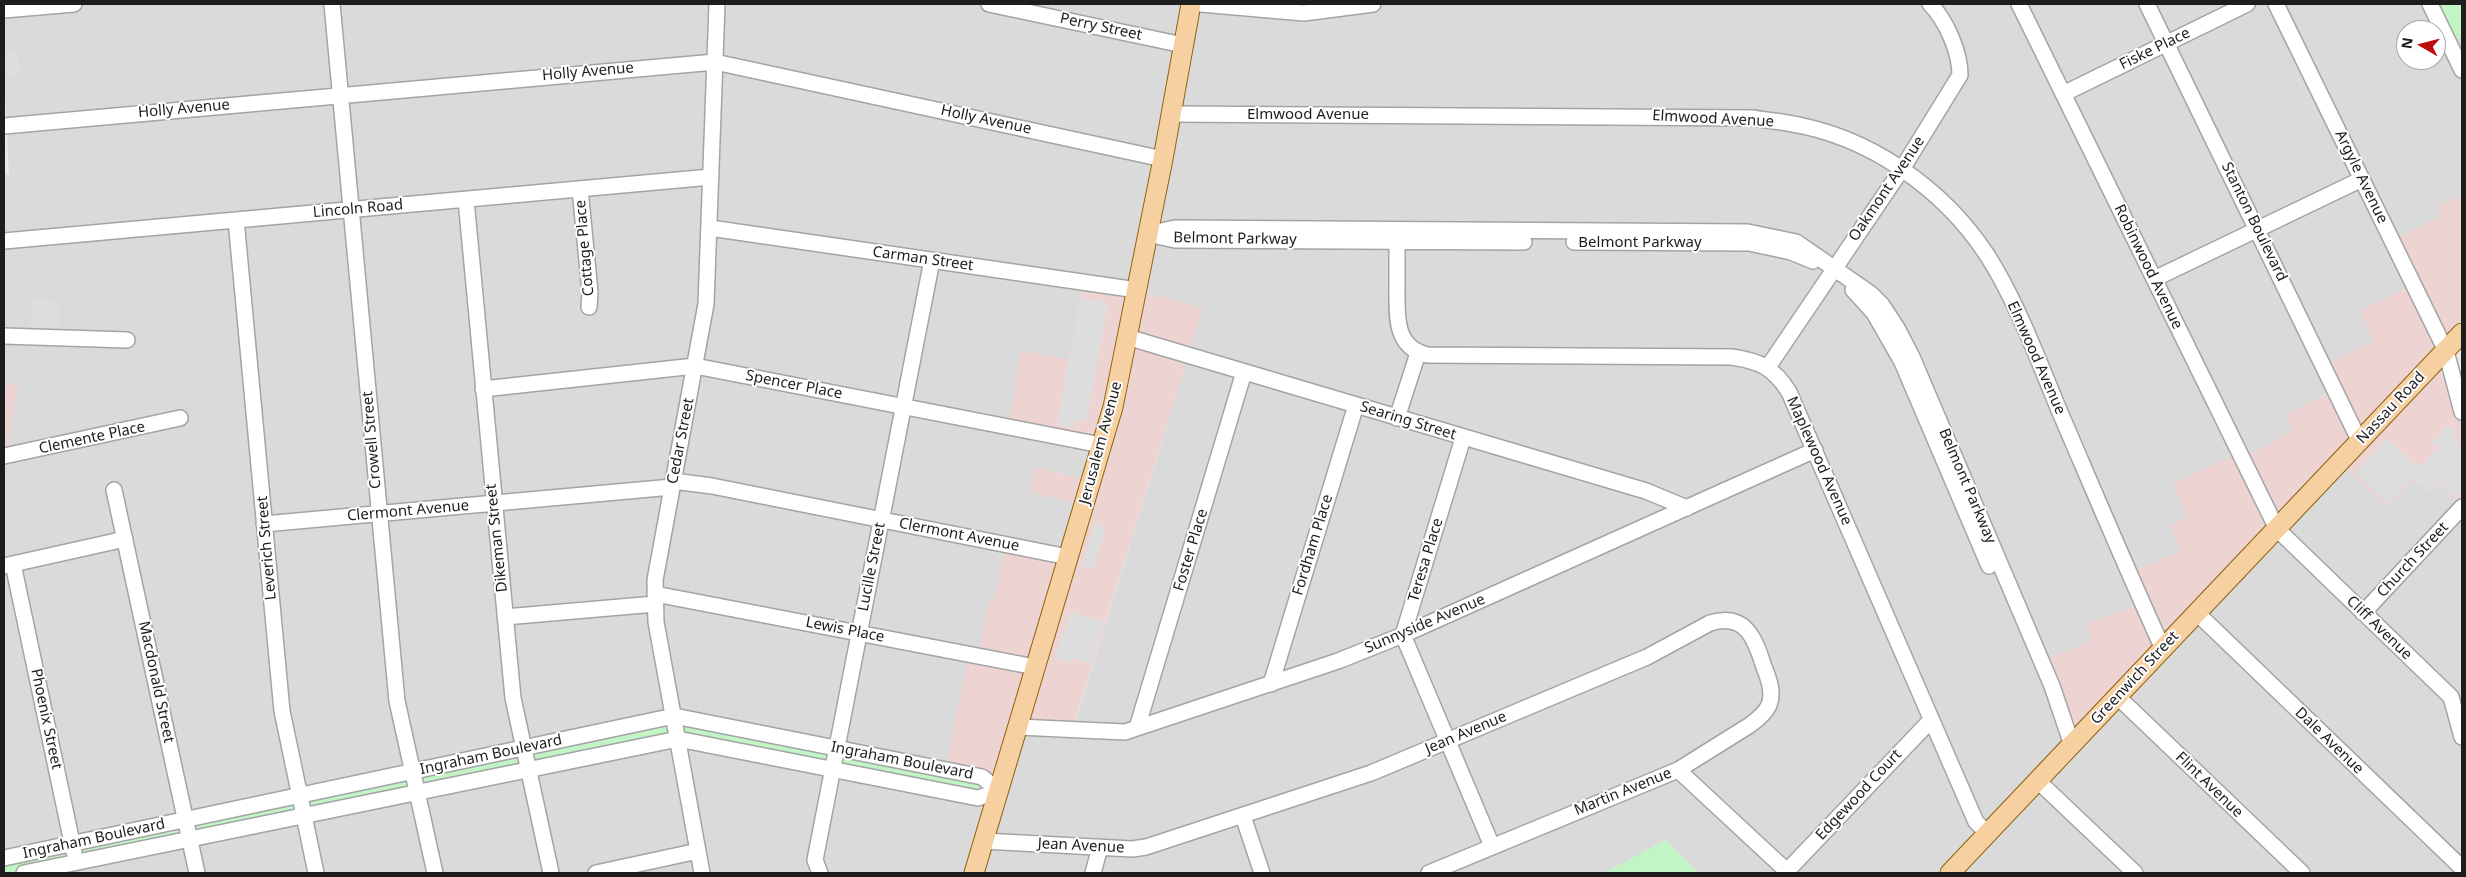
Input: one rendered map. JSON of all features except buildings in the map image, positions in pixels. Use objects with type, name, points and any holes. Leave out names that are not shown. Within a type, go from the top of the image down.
[{"type":"main road","name":"Jerusalem Avenue","points":[[974,873],[1113,407],[1172,114],[1192,4]]},
{"type":"main road","name":"Nassau Road","points":[[2320,484],[2462,333]]},
{"type":"main road","name":"Greenwich Street","points":[[1959,870],[2038,781],[2320,484]]},
{"type":"street","points":[[4,10],[74,4]]},
{"type":"street","name":"Crowell Street","points":[[332,4],[397,701],[435,873]]},
{"type":"street","name":"Cedar Street","points":[[702,873],[658,631],[654,580],[696,366],[706,304],[717,4]]},
{"type":"street","name":"Perry Street","points":[[989,4],[1184,45]]},
{"type":"street","points":[[1201,4],[1304,13],[1372,4]]},
{"type":"street","name":"Oakmont Avenue","points":[[1768,367],[1902,169],[1960,75],[1960,64],[1940,14],[1930,4]]},
{"type":"street","name":"Robinwood Avenue","points":[[2019,4],[2277,529]]},
{"type":"street","name":"Stanton Boulevard","points":[[2148,4],[2360,442]]},
{"type":"street","name":"Fiske Place","points":[[2063,94],[2247,4]]},
{"type":"street","name":"Argyle Avenue","points":[[2276,4],[2446,351],[2462,412]]},
{"type":"street","points":[[2430,4],[2462,70]]},
{"type":"street","name":"Holly Avenue","points":[[4,126],[715,62],[1163,159]]},
{"type":"street","name":"Elmwood Avenue","points":[[1172,114],[1754,118],[1803,126],[1841,138],[1869,150],[1902,169],[1955,214],[1995,268],[2021,322],[2163,649]]},
{"type":"street","name":"Lincoln Road","points":[[4,241],[711,177]]},
{"type":"street","points":[[2154,279],[2362,179]]},
{"type":"street","name":"Cottage Place","points":[[580,189],[590,292],[589,308]]},
{"type":"street","name":"Dikeman Street","points":[[466,200],[513,698],[551,873]]},
{"type":"street","name":"Leverich Street","points":[[236,220],[282,711],[316,873]]},
{"type":"street","name":"Carman Street","points":[[710,228],[1137,290]]},
{"type":"street","name":"Belmont Parkway","points":[[1148,234],[1175,240],[1270,235],[1693,238],[1762,245],[1790,252],[1834,268],[1874,313],[1907,360],[2006,593],[2042,689],[2072,745]]},
{"type":"street","points":[[1397,236],[1397,321],[1404,340],[1418,353],[1437,355],[1732,357],[1748,359],[1768,367]]},
{"type":"street","name":"Lucille Street","points":[[820,873],[815,860],[932,260]]},
{"type":"street","points":[[4,336],[127,340]]},
{"type":"street","name":"Searing Street","points":[[1127,337],[1646,491],[1687,508]]},
{"type":"street","points":[[1397,418],[1418,353]]},
{"type":"street","name":"Spencer Place","points":[[483,389],[696,366],[1101,445]]},
{"type":"street","name":"Maplewood Avenue","points":[[1768,367],[1789,392],[1976,822],[1989,834]]},
{"type":"street","name":"Foster Place","points":[[1137,728],[1244,372]]},
{"type":"street","name":"Fordham Place","points":[[1271,684],[1356,405]]},
{"type":"street","name":"Clemente Place","points":[[4,456],[180,418]]},
{"type":"street","name":"Teresa Place","points":[[1403,635],[1463,438]]},
{"type":"street","name":"Sunnyside Avenue","points":[[1018,727],[1118,732],[1137,728],[1338,661],[1403,635],[1815,450]]},
{"type":"street","name":"Clermont Avenue","points":[[264,524],[494,503],[672,484],[881,520],[1068,557]]},
{"type":"street","name":"Macdonald Street","points":[[114,490],[197,873]]},
{"type":"street","points":[[1646,491],[1652,508],[1651,516],[1646,526]]},
{"type":"street","name":"Church Street","points":[[2363,613],[2462,507]]},
{"type":"street","name":"Cliff Avenue","points":[[2277,529],[2451,697],[2462,737]]},
{"type":"street","points":[[8,565],[125,539]]},
{"type":"street","name":"Phoenix Street","points":[[8,565],[78,868]]},
{"type":"street","name":"Lewis Place","points":[[505,617],[655,599],[859,633],[1035,667]]},
{"type":"street","name":"Dale Avenue","points":[[2197,613],[2462,868]]},
{"type":"street","name":"Jean Avenue","points":[[984,841],[1100,847],[1146,847],[1371,773],[1647,656],[1710,623],[1720,620],[1734,622],[1745,627],[1755,640],[1770,682],[1769,705],[1760,717],[1750,725],[1678,770]]},
{"type":"street","points":[[1403,635],[1492,846]]},
{"type":"street","name":"Flint Avenue","points":[[2118,697],[2302,873]]},
{"type":"street","name":"Ingraham Boulevard","points":[[4,858],[300,797],[674,716],[982,777],[998,791],[978,798],[678,739],[190,840],[78,868],[24,873]]},
{"type":"street","name":"Edgewood Court","points":[[1788,872],[1932,720]]},
{"type":"street","name":"Martin Avenue","points":[[1429,873],[1678,770],[1788,872]]},
{"type":"street","points":[[2038,781],[2134,873]]},
{"type":"street","points":[[1243,816],[1262,873]]},
{"type":"street","points":[[1093,873],[1100,847]]},
{"type":"street","points":[[596,873],[698,851]]},
{"type":"shaded area","points":[[4,4],[2431,4],[2439,20],[2396,20],[2396,70],[2446,70],[2446,32],[2451,42],[2462,36],[2462,195],[2437,207],[2441,216],[2392,241],[2413,285],[2360,311],[2374,341],[2323,366],[2335,390],[2286,415],[2293,430],[2339,464],[2440,483],[2462,504],[2462,873],[1699,873],[1665,840],[1605,873],[4,873],[4,456],[18,385],[4,385],[4,175],[9,175],[4,75],[19,74],[17,51],[4,53]],"holes":[[[1203,308],[1073,729],[1018,727],[978,656],[990,597],[995,598],[1068,557],[1083,506],[1036,467],[1091,481],[1101,445]]]},
{"type":"shaded area","points":[[17,51],[19,74],[4,75],[4,53]]},
{"type":"shaded area","points":[[2462,195],[2462,334],[2446,351],[2462,415],[2462,504],[2440,484],[2430,494],[2413,480],[2388,506],[2339,464],[2072,744],[2043,662],[2092,640],[2085,624],[2139,604],[2128,573],[2181,551],[2170,526],[2187,517],[2173,483],[2239,453],[2243,459],[2293,430],[2286,415],[2335,390],[2323,366],[2374,341],[2360,311],[2413,285],[2392,241],[2441,216],[2437,207]]},
{"type":"shaded area","points":[[1083,282],[1137,290],[1203,308],[1072,730],[1018,727],[999,791],[945,770],[969,654],[978,656],[990,597],[995,598],[1005,545],[1068,557],[1083,506],[1030,491],[1036,467],[1090,481],[1101,446],[1008,427],[1021,351],[1068,359]]},
{"type":"shaded area","points":[[1080,298],[1108,303],[1086,421],[1076,419],[1074,428],[1057,425]]},
{"type":"shaded area","points":[[31,300],[59,301],[58,329],[31,327]]},
{"type":"shaded area","points":[[18,384],[6,456],[4,456],[4,385]]},
{"type":"shaded area","points":[[2447,425],[2455,432],[2462,463],[2462,489],[2456,496],[2440,482],[2430,493],[2412,478],[2388,504],[2355,473],[2386,438],[2416,465],[2424,464],[2438,448],[2432,442]]},
{"type":"shaded area","points":[[1095,524],[1106,527],[1093,569],[1082,565]]},
{"type":"shaded area","points":[[1070,612],[1104,622],[1091,664],[1072,658],[1070,664],[1055,659]]},
{"type":"green space","points":[[2431,4],[2462,4],[2462,36],[2450,42],[2446,34],[2446,20],[2439,20]]},
{"type":"green space","points":[[674,716],[982,777],[999,791],[978,798],[678,739],[24,873],[4,873],[4,858]]},
{"type":"green space","points":[[1665,840],[1699,873],[1605,873]]}]
